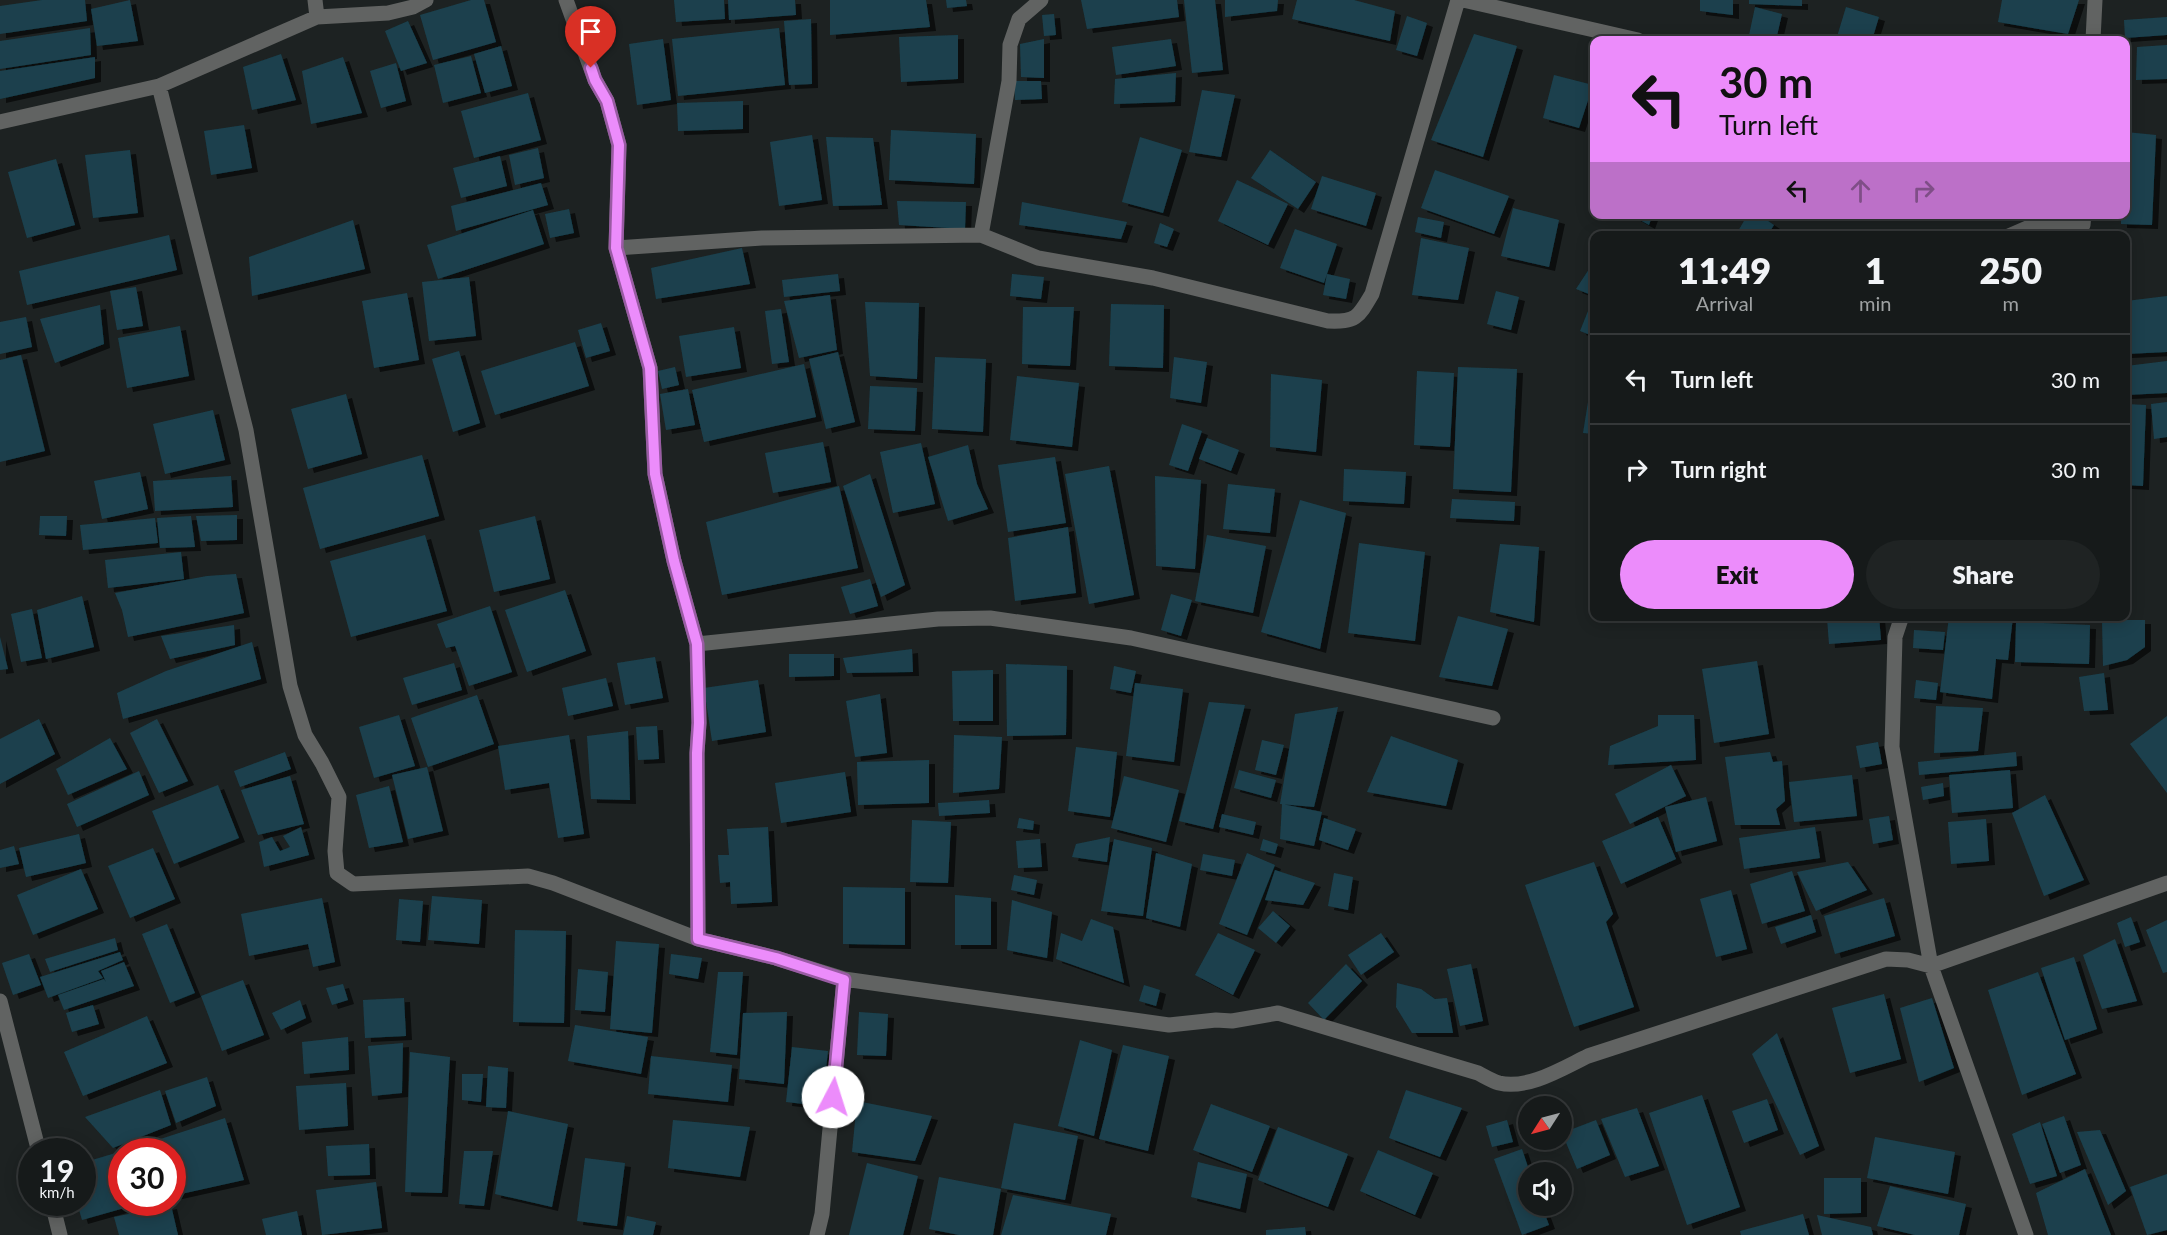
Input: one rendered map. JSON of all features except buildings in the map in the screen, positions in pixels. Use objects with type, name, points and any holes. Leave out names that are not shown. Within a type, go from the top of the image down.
[{"type":"street","points":[[315,0],[317,17]]},
{"type":"street","points":[[0,122],[159,86],[317,17],[388,13],[413,7],[426,0]]},
{"type":"street","points":[[566,0],[595,80],[607,101],[619,145],[616,248],[650,368],[655,474],[674,561],[697,644],[698,939]]},
{"type":"street","points":[[981,236],[1009,81],[1010,45],[1019,19],[1041,0]]},
{"type":"street","points":[[616,248],[762,238],[981,236],[1038,258],[1153,278],[1328,321],[1348,322],[1362,312],[1372,294],[1458,0]]},
{"type":"street","points":[[1463,0],[1620,36]]},
{"type":"street","points":[[2093,36],[2095,0]]},
{"type":"street","points":[[159,86],[246,430],[290,686],[305,735],[339,797],[335,851],[337,873],[353,884],[528,876],[553,883],[698,939],[776,958],[844,980],[1169,1025],[1216,1020],[1232,1021],[1278,1013],[1478,1073],[1500,1083],[1521,1083],[1543,1077],[1588,1056],[1886,959],[1908,960],[1931,966],[2167,884]]},
{"type":"street","points":[[2020,231],[2032,226],[2084,225],[2084,219]]},
{"type":"street","points":[[697,644],[938,619],[990,618],[1131,638],[1493,718]]},
{"type":"street","points":[[1900,621],[1895,637],[1892,747],[1931,966],[2026,1235]]},
{"type":"street","points":[[817,1235],[822,1214],[844,980]]},
{"type":"street","points":[[0,1001],[35,1138]]},
{"type":"street","points":[[55,1216],[60,1235]]},
{"type":"route","points":[[591,68],[607,101],[619,145],[616,248],[650,368],[655,474],[674,561],[697,644],[698,939],[776,958],[844,980],[833,1097]]}]
